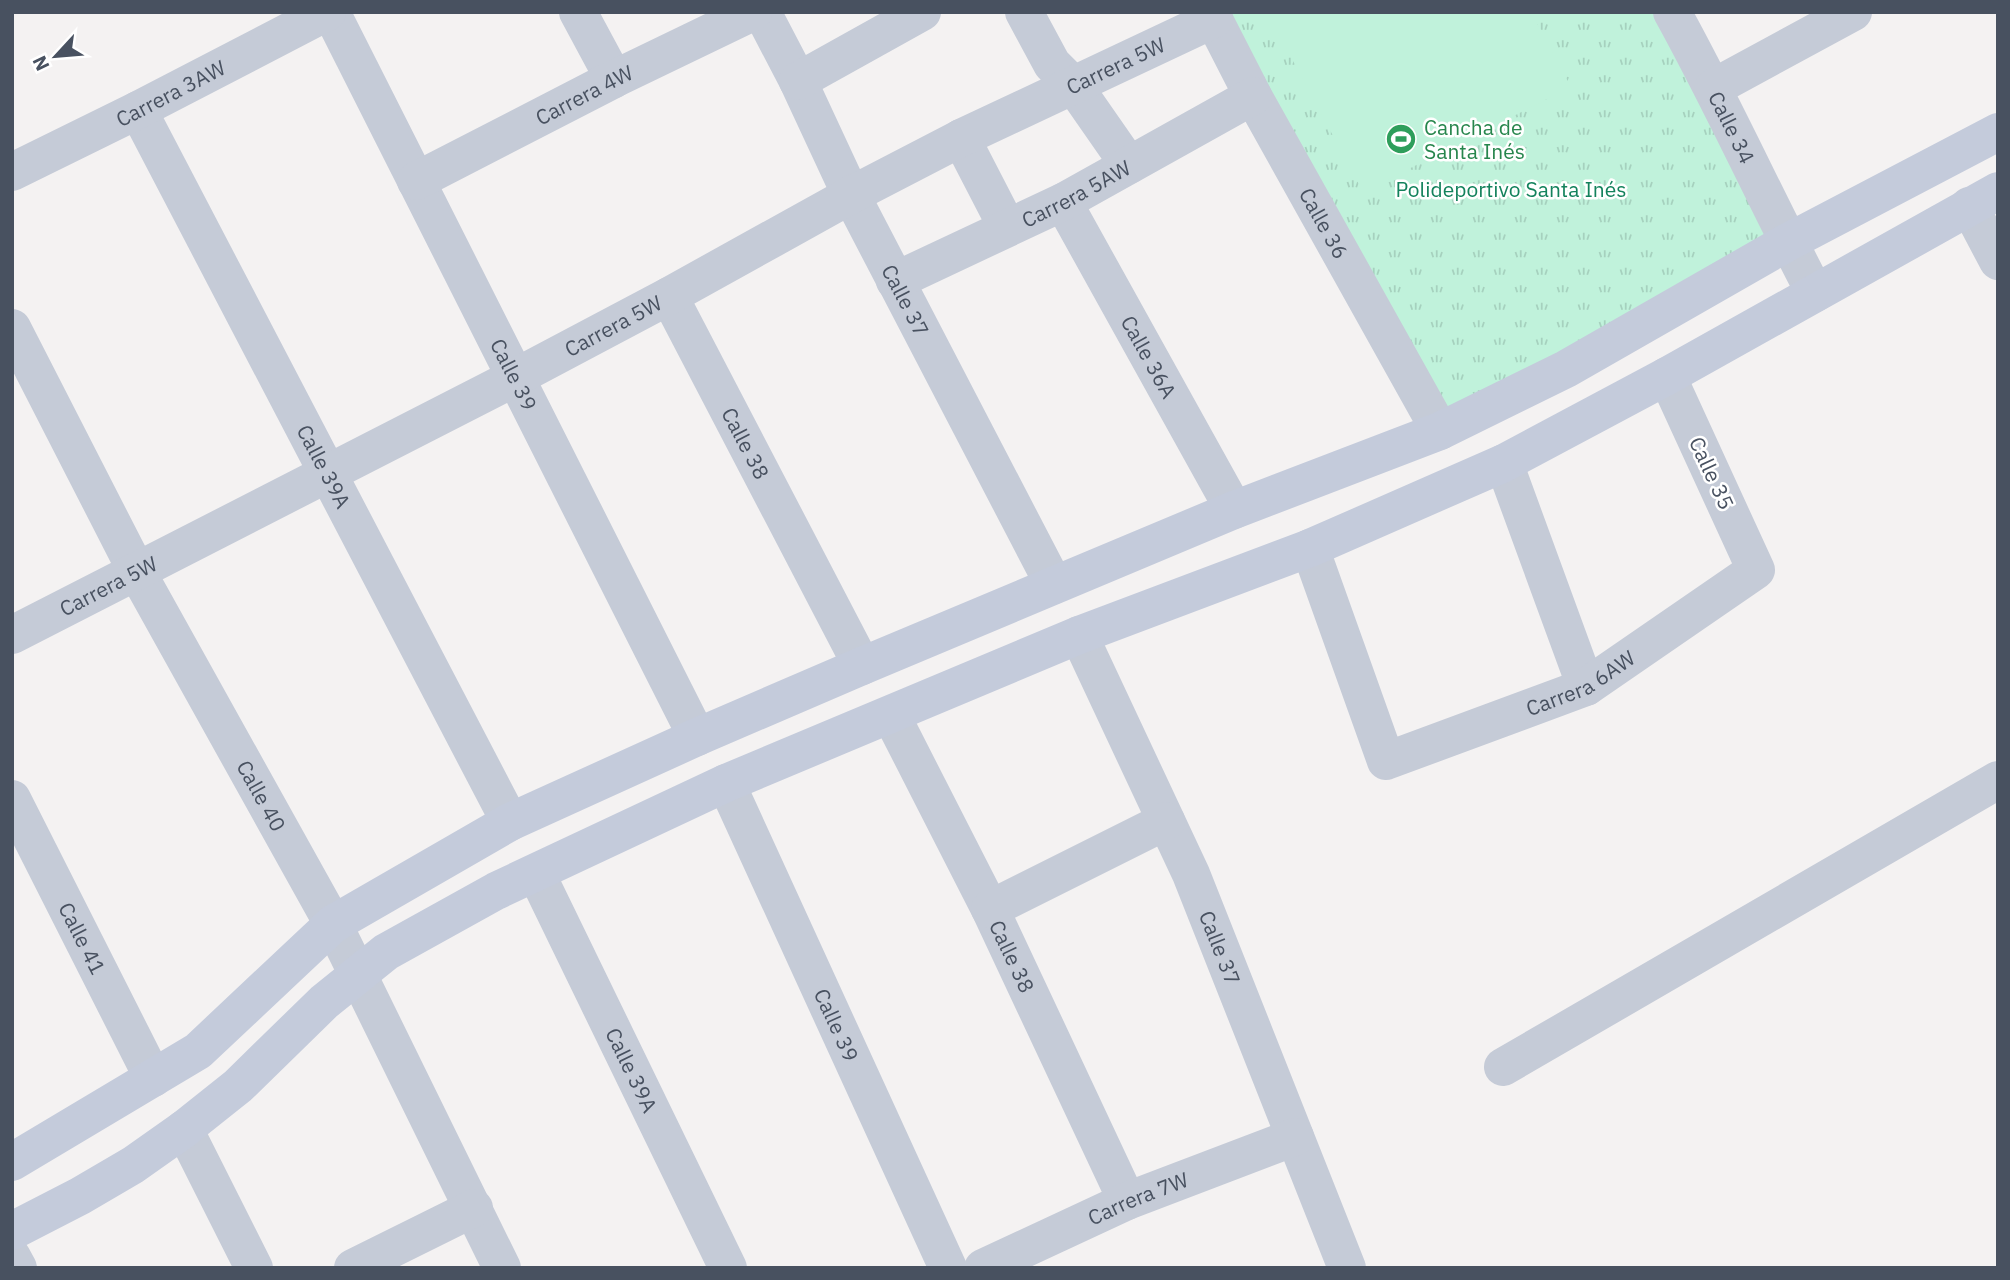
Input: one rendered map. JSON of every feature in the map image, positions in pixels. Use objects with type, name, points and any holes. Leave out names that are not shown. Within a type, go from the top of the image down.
[{"type":"main road","points":[[12,1162],[198,1051],[332,924],[510,822],[697,737],[1054,585],[1234,510],[1440,431],[1566,369],[1788,242],[1998,132]]},
{"type":"main road","points":[[12,1231],[133,1165],[184,1129],[237,1086],[324,1002],[386,952],[496,891],[726,783],[1079,635],[1310,548],[1504,463],[1667,376],[1984,199]]},
{"type":"street","name":"Carrera 3AW","points":[[12,172],[329,12]]},
{"type":"street","name":"Calle 39","points":[[329,12],[697,737]]},
{"type":"street","points":[[579,12],[614,79]]},
{"type":"street","name":"Carrera 4W","points":[[416,181],[614,79],[753,12]]},
{"type":"street","name":"Calle 37","points":[[762,12],[798,81],[851,195],[1054,585]]},
{"type":"street","points":[[798,81],[922,12]]},
{"type":"street","points":[[1024,12],[1052,64],[1074,86],[1129,165]]},
{"type":"street","name":"Calle 34","points":[[1672,12],[1815,293]]},
{"type":"street","points":[[1713,88],[1853,12]]},
{"type":"street","name":"Carrera 5W","points":[[12,635],[516,377],[961,138],[1074,86],[1212,16]]},
{"type":"street","name":"Calle 36","points":[[1212,16],[1253,96],[1440,431]]},
{"type":"street","name":"Carrera 5AW","points":[[895,281],[1063,202],[1253,96]]},
{"type":"street","name":"Calle 39A","points":[[138,110],[510,822]]},
{"type":"street","points":[[961,138],[1007,227]]},
{"type":"street","points":[[1984,199],[1998,261]]},
{"type":"street","name":"Calle 36A","points":[[1063,202],[1234,510]]},
{"type":"street","name":"Calle 38","points":[[669,296],[862,666]]},
{"type":"street","name":"Calle 40","points":[[12,327],[137,572],[332,924],[502,1268]]},
{"type":"street","name":"Calle 35","points":[[1667,376],[1756,570]]},
{"type":"street","points":[[1504,463],[1586,687]]},
{"type":"street","name":"Carrera 6AW","points":[[1310,548],[1386,761],[1586,687],[1756,570]]},
{"type":"street","name":"Calle 37","points":[[1079,635],[1196,887],[1346,1268]]},
{"type":"street","name":"Calle 38","points":[[891,716],[990,909],[1128,1201]]},
{"type":"street","points":[[1503,1067],[1998,779]]},
{"type":"street","name":"Calle 39","points":[[726,783],[948,1268]]},
{"type":"street","name":"Calle 41","points":[[12,799],[153,1078]]},
{"type":"street","points":[[990,909],[1166,821]]},
{"type":"street","name":"Calle 39A","points":[[536,873],[728,1268]]},
{"type":"street","points":[[184,1129],[254,1268]]},
{"type":"street","name":"Carrera 7W","points":[[983,1268],[1128,1201],[1295,1137]]},
{"type":"street","points":[[353,1268],[474,1208]]},
{"type":"street","points":[[12,1257],[18,1268]]},
{"type":"green space","name":"Polideportivo Santa Inés","points":[[1211,12],[1668,12],[1787,239],[1441,431]]},
{"type":"green space","name":"Cancha de Santa Inés","points":[[1267,12],[1531,12],[1571,87],[1363,192]]},
{"type":"place","name":"Cancha de Santa Inés","points":[[1401,139]]}]
